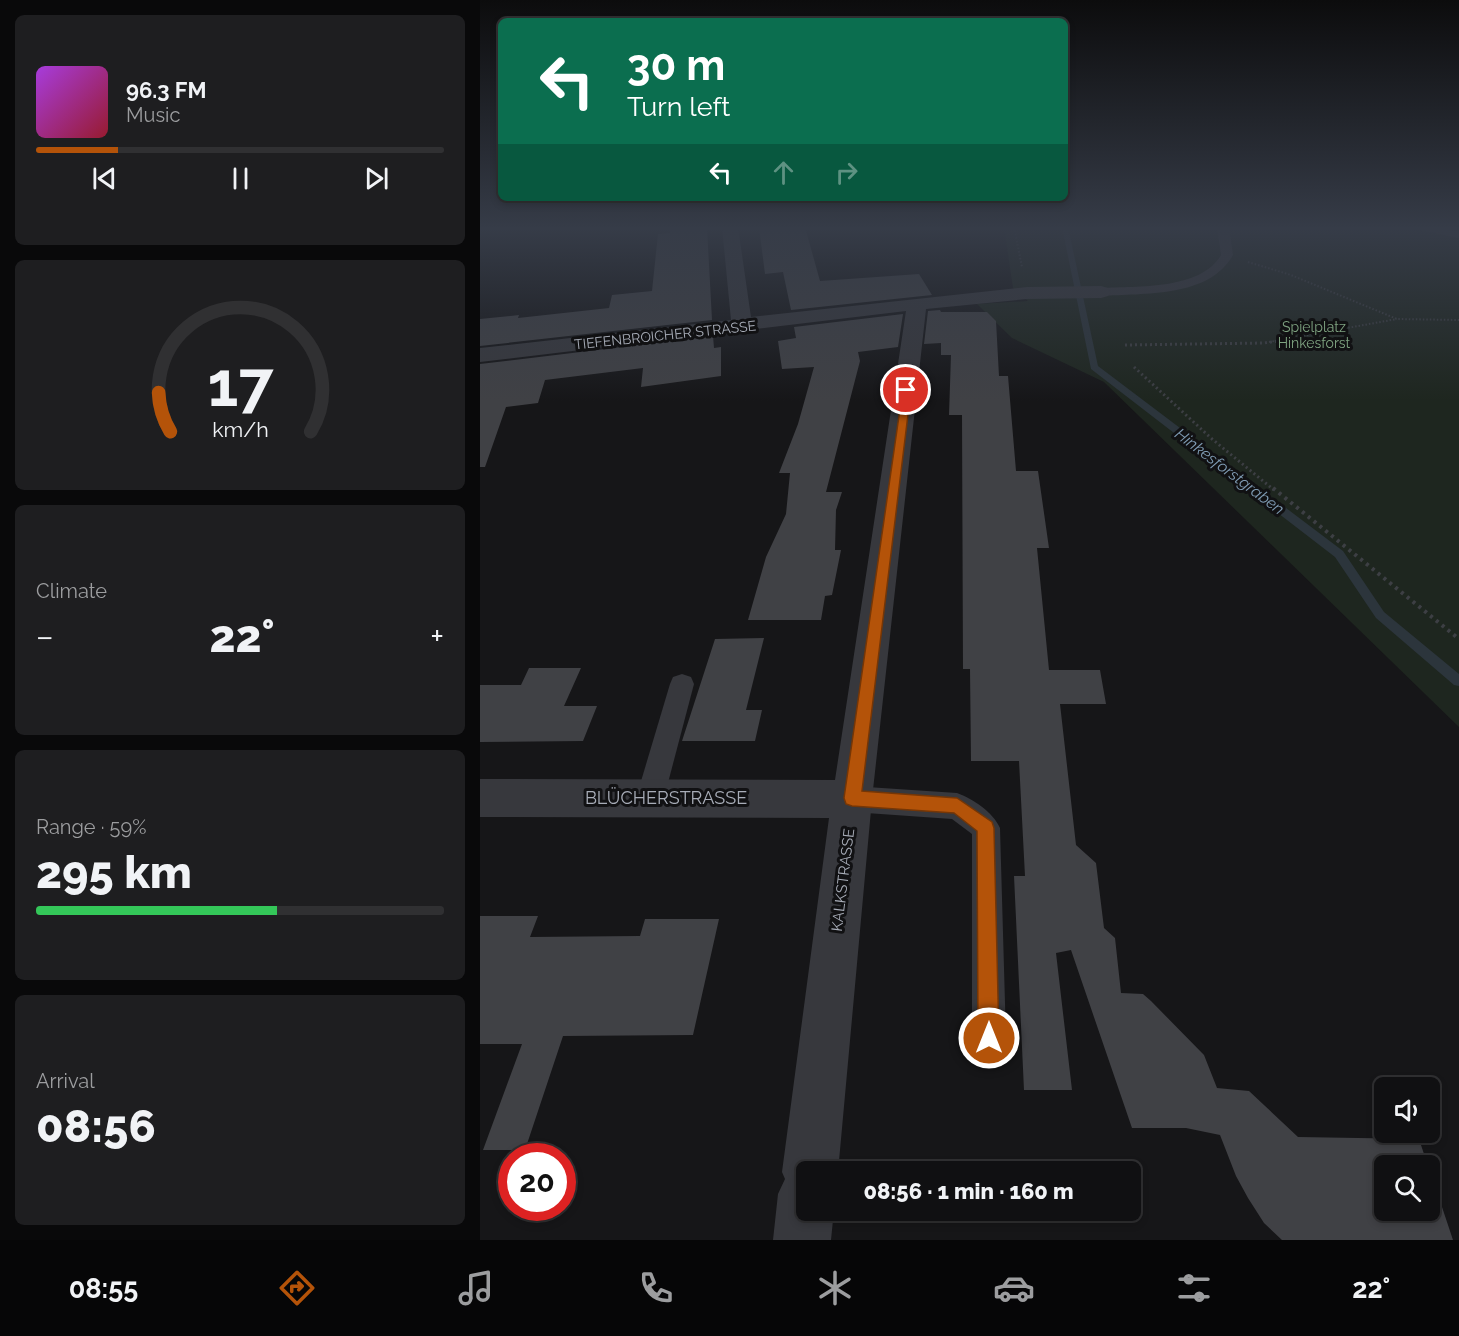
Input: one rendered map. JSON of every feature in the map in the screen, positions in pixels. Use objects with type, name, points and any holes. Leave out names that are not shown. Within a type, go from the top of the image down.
[{"type":"street","points":[[737,285],[742,326]]},
{"type":"street","name":"TIEFENBROICHER STRASSE","points":[[480,355],[917,304],[1027,293],[1101,292]]},
{"type":"street","name":"KALKSTRASSE","points":[[811,1161],[852,798],[917,304]]},
{"type":"street","name":"BLÜCHERSTRASSE","points":[[480,798],[852,798]]},
{"type":"street","points":[[802,1240],[804,1221]]},
{"type":"lane","points":[[1101,292],[1175,285]]},
{"type":"lane","points":[[650,798],[682,684]]},
{"type":"lane","points":[[852,798],[957,806],[986,828],[989,1038]]},
{"type":"path","points":[[1025,285],[1027,293]]},
{"type":"path","points":[[1315,285],[1397,318]]},
{"type":"path","points":[[1125,345],[1264,343],[1397,318],[1459,320]]},
{"type":"path","points":[[1134,368],[1212,440],[1459,639]]},
{"type":"green space","name":"Spielplatz Hinkesforst","points":[[1013,285],[1459,285],[1459,727],[1104,382],[1012,338],[977,304],[1028,301],[1013,288]]},
{"type":"building","points":[[653,285],[710,285],[712,320],[480,346],[480,319],[519,315],[518,318],[609,308],[612,295],[652,291]]},
{"type":"building","points":[[786,285],[926,285],[932,295],[791,310]]},
{"type":"building","points":[[928,311],[987,312],[996,321],[999,376],[1008,376],[1016,471],[1038,471],[1049,548],[1037,548],[1049,670],[1100,670],[1106,704],[1060,704],[1076,845],[1096,863],[1104,928],[1115,938],[1121,993],[1143,994],[1151,1001],[1204,1055],[1217,1088],[1249,1091],[1298,1137],[1374,1138],[1374,1143],[1420,1143],[1424,1155],[1374,1155],[1374,1221],[1440,1221],[1440,1201],[1453,1240],[1282,1240],[1264,1223],[1248,1198],[1236,1176],[1220,1135],[1186,1128],[1132,1128],[1071,950],[1056,953],[1072,1090],[1024,1090],[1014,876],[1025,876],[1019,761],[971,761],[970,669],[963,669],[962,415],[949,415],[951,355],[941,355],[941,343],[924,344]]},
{"type":"building","points":[[903,314],[898,347],[858,352],[860,361],[826,492],[842,492],[836,510],[835,550],[841,550],[832,595],[825,596],[821,620],[748,620],[766,557],[786,514],[790,473],[779,473],[798,424],[814,367],[782,369],[778,341],[796,338],[794,327]]},
{"type":"building","points":[[713,336],[714,348],[721,347],[721,376],[641,387],[643,368],[545,380],[538,403],[506,407],[485,467],[480,467],[480,364]]},
{"type":"building","points":[[764,638],[746,710],[762,710],[755,741],[682,741],[715,639]]},
{"type":"building","points":[[529,668],[581,668],[564,706],[597,706],[583,741],[480,742],[480,685],[521,685]]},
{"type":"building","points":[[480,916],[538,916],[530,937],[640,936],[645,919],[719,919],[693,1035],[563,1036],[527,1143],[498,1143],[498,1150],[483,1150],[522,1044],[480,1044]]},
{"type":"waterway","name":"Hinkesforstgraben","points":[[1077,285],[1094,367],[1339,554],[1380,615],[1459,681]]},
{"type":"route","points":[[906,390],[852,798],[957,806],[986,828],[989,1038]]}]
